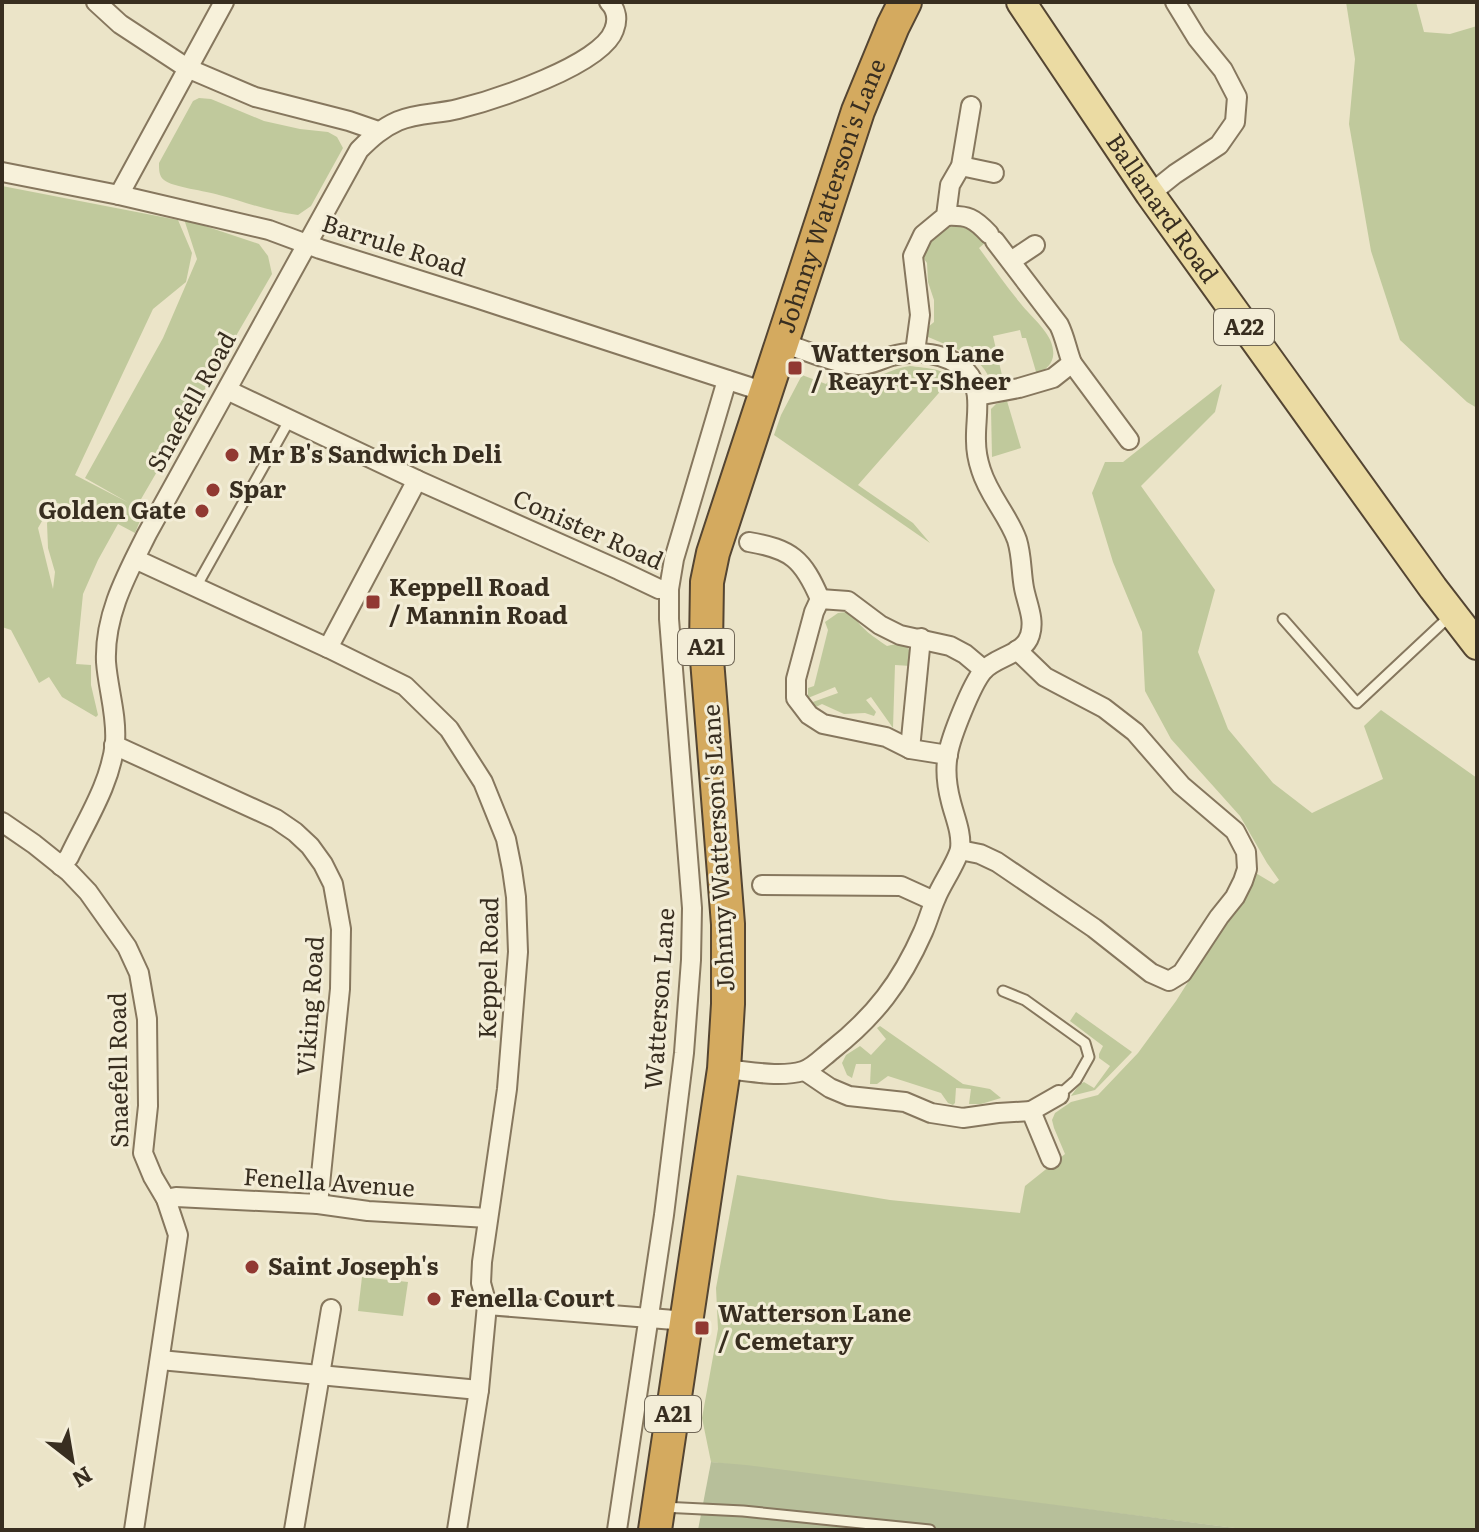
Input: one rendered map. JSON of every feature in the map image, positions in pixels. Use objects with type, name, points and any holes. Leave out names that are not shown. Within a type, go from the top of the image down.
[{"type":"highway","name":"Johnny Watterson's Lane","points":[[657,1518],[724,1069],[728,1004],[728,924],[706,647],[707,582],[713,553],[858,111],[905,2]]},
{"type":"main road","name":"Ballanard Road","points":[[1021,2],[1150,194],[1477,645]]},
{"type":"street","points":[[96,2],[120,24],[187,68],[255,97],[378,131],[401,119],[457,109],[515,91],[567,69],[600,50],[612,37],[617,21],[614,7],[609,2]]},
{"type":"street","points":[[119,195],[224,2]]},
{"type":"street","points":[[1150,194],[1219,145],[1235,122],[1237,97],[1223,70],[1197,38],[1175,2]]},
{"type":"street","points":[[946,216],[950,185],[961,166],[971,106]]},
{"type":"street","name":"Snaefell Road","points":[[134,1530],[178,1235],[166,1199],[143,1153],[148,1106],[147,1019],[139,973],[127,947],[88,892],[61,866],[69,857],[104,784],[114,745],[115,719],[106,660],[112,611],[135,559],[359,150],[378,131]]},
{"type":"street","points":[[961,166],[994,173]]},
{"type":"street","name":"Barrule Road","points":[[2,172],[269,230],[765,392]]},
{"type":"street","points":[[915,352],[920,315],[913,256],[923,235],[946,216],[965,215],[979,223],[992,238],[1059,325],[1072,363],[1129,440]]},
{"type":"street","points":[[1011,261],[1035,245]]},
{"type":"street","points":[[724,1069],[782,1074],[805,1071],[853,1033],[883,1003],[906,967],[960,850],[959,825],[947,782],[948,755],[973,688],[984,670],[1028,641],[1032,624],[1017,540],[982,474],[976,444],[977,396],[974,383],[966,371],[930,354],[900,354],[859,366],[782,343]]},
{"type":"street","points":[[977,396],[1053,378],[1072,363]]},
{"type":"street","name":"Watterson Lane","points":[[617,1530],[664,1215],[684,1053],[691,960],[692,908],[669,589],[674,559],[727,380]]},
{"type":"street","name":"Conister Road","points":[[227,390],[659,589],[669,589]]},
{"type":"street","points":[[328,648],[417,480]]},
{"type":"street","points":[[758,549],[792,555],[811,578],[820,599],[796,679],[796,698],[809,715],[823,724],[886,737],[910,749],[948,755]]},
{"type":"street","name":"Keppel Road","points":[[135,559],[405,686],[449,729],[483,782],[506,839],[516,897],[518,952],[507,1089],[481,1283],[487,1305],[479,1390],[457,1530]]},
{"type":"street","points":[[820,599],[848,601],[880,625],[900,635],[950,646],[984,670]]},
{"type":"street","points":[[910,749],[921,638]]},
{"type":"street","points":[[960,850],[997,862],[1094,928],[1151,973],[1169,981],[1182,973],[1235,897],[1247,869],[1246,852],[1235,831],[1181,785],[1135,732],[1104,708],[1045,677],[1017,650]]},
{"type":"street","name":"Viking Road","points":[[114,745],[276,819],[310,846],[333,884],[341,929],[340,989],[318,1204]]},
{"type":"street","points":[[2,822],[61,866]]},
{"type":"street","points":[[762,885],[789,892],[901,886],[934,901]]},
{"type":"street","points":[[805,1071],[830,1088],[849,1096],[905,1102],[931,1113],[963,1118],[1031,1111],[1059,1095]]},
{"type":"street","points":[[1031,1111],[1051,1159]]},
{"type":"street","name":"Fenella Avenue","points":[[166,1199],[318,1204],[368,1211],[488,1218]]},
{"type":"street","points":[[487,1305],[687,1321]]},
{"type":"street","points":[[294,1530],[331,1309]]},
{"type":"street","points":[[160,1360],[479,1390]]},
{"type":"lane","points":[[196,587],[290,419]]},
{"type":"lane","points":[[1283,619],[1357,703],[1453,613]]},
{"type":"lane","points":[[1003,991],[1025,1000],[1085,1043],[1089,1057],[1076,1080],[1059,1095]]},
{"type":"lane","points":[[657,1518],[743,1511],[930,1530]]},
{"type":"green space","points":[[1346,2],[1416,2],[1424,32],[1450,34],[1477,26],[1477,408],[1400,340],[1371,251],[1349,124],[1355,59]]},
{"type":"green space","points":[[211,99],[264,121],[328,132],[337,137],[343,148],[311,206],[298,215],[288,214],[164,180],[160,175],[159,163],[193,101]]},
{"type":"green space","points":[[2,186],[178,220],[192,253],[186,282],[153,309],[75,475],[129,503],[85,478],[163,338],[197,259],[184,219],[259,244],[268,256],[272,274],[137,506],[144,511],[135,533],[118,524],[83,594],[76,664],[91,665],[91,685],[98,715],[96,717],[62,697],[49,677],[39,683],[11,630],[2,627]],"holes":[[[53,502],[69,506],[56,511],[47,523],[48,548],[55,572],[53,589],[38,528]]]},
{"type":"green space","points":[[959,224],[970,226],[986,242],[979,248],[1049,337],[1053,358],[1047,368],[1037,375],[1026,338],[1022,338],[1020,330],[993,336],[1004,384],[991,383],[974,359],[928,337],[927,328],[934,322],[934,300],[928,282],[927,263],[922,256],[936,235]]},
{"type":"green space","points":[[910,366],[938,370],[952,378],[858,485],[913,523],[930,543],[774,435],[802,375],[826,384],[833,375],[859,381]]},
{"type":"green space","points":[[1222,384],[1215,412],[1141,486],[1215,590],[1198,652],[1228,729],[1273,783],[1312,813],[1383,779],[1364,726],[1381,710],[1477,778],[1477,1530],[1251,1530],[711,1462],[702,1418],[718,1329],[716,1288],[737,1175],[890,1200],[1020,1213],[1025,1186],[1065,1154],[1052,1120],[1055,1113],[1071,1102],[1098,1095],[1138,1053],[1176,1001],[1221,930],[1240,907],[1254,872],[1274,884],[1279,880],[1240,816],[1171,739],[1145,691],[1142,632],[1113,562],[1092,493],[1105,462],[1123,462]]},
{"type":"green space","points":[[1007,401],[1021,448],[992,457],[991,409]]},
{"type":"green space","points":[[847,612],[887,646],[899,644],[909,650],[911,666],[895,665],[893,728],[871,697],[866,700],[876,712],[874,716],[844,714],[822,704],[814,708],[810,703],[838,693],[835,687],[808,698],[808,688],[814,686],[828,630],[825,622],[838,613]]},
{"type":"green space","points":[[1076,1012],[1132,1052],[1095,1090],[1071,1096],[1084,1082],[1094,1088],[1110,1066],[1099,1058],[1103,1046],[1070,1021]]},
{"type":"green space","points":[[880,1026],[963,1084],[990,1089],[1001,1098],[969,1104],[971,1089],[956,1088],[953,1105],[941,1093],[888,1076],[877,1084],[870,1084],[871,1064],[856,1064],[852,1078],[847,1075],[842,1063],[846,1055],[860,1046],[871,1055],[886,1039],[877,1028]]},
{"type":"green space","points":[[362,1277],[408,1282],[403,1316],[358,1311]]},
{"type":"green space","points":[[711,1462],[746,1465],[1251,1530],[698,1530]]},
{"type":"place","name":"Watterson Lane / Reayrt-Y-Sheer","points":[[795,368]]},
{"type":"place","name":"Mr B's Sandwich Deli","points":[[232,455]]},
{"type":"place","name":"Spar","points":[[213,490]]},
{"type":"place","name":"Golden Gate","points":[[202,511]]},
{"type":"place","name":"Keppell Road / Mannin Road","points":[[373,602]]},
{"type":"place","name":"Saint Joseph's","points":[[252,1267]]},
{"type":"place","name":"Fenella Court","points":[[434,1299]]},
{"type":"place","name":"Watterson Lane / Cemetary","points":[[702,1328]]}]
